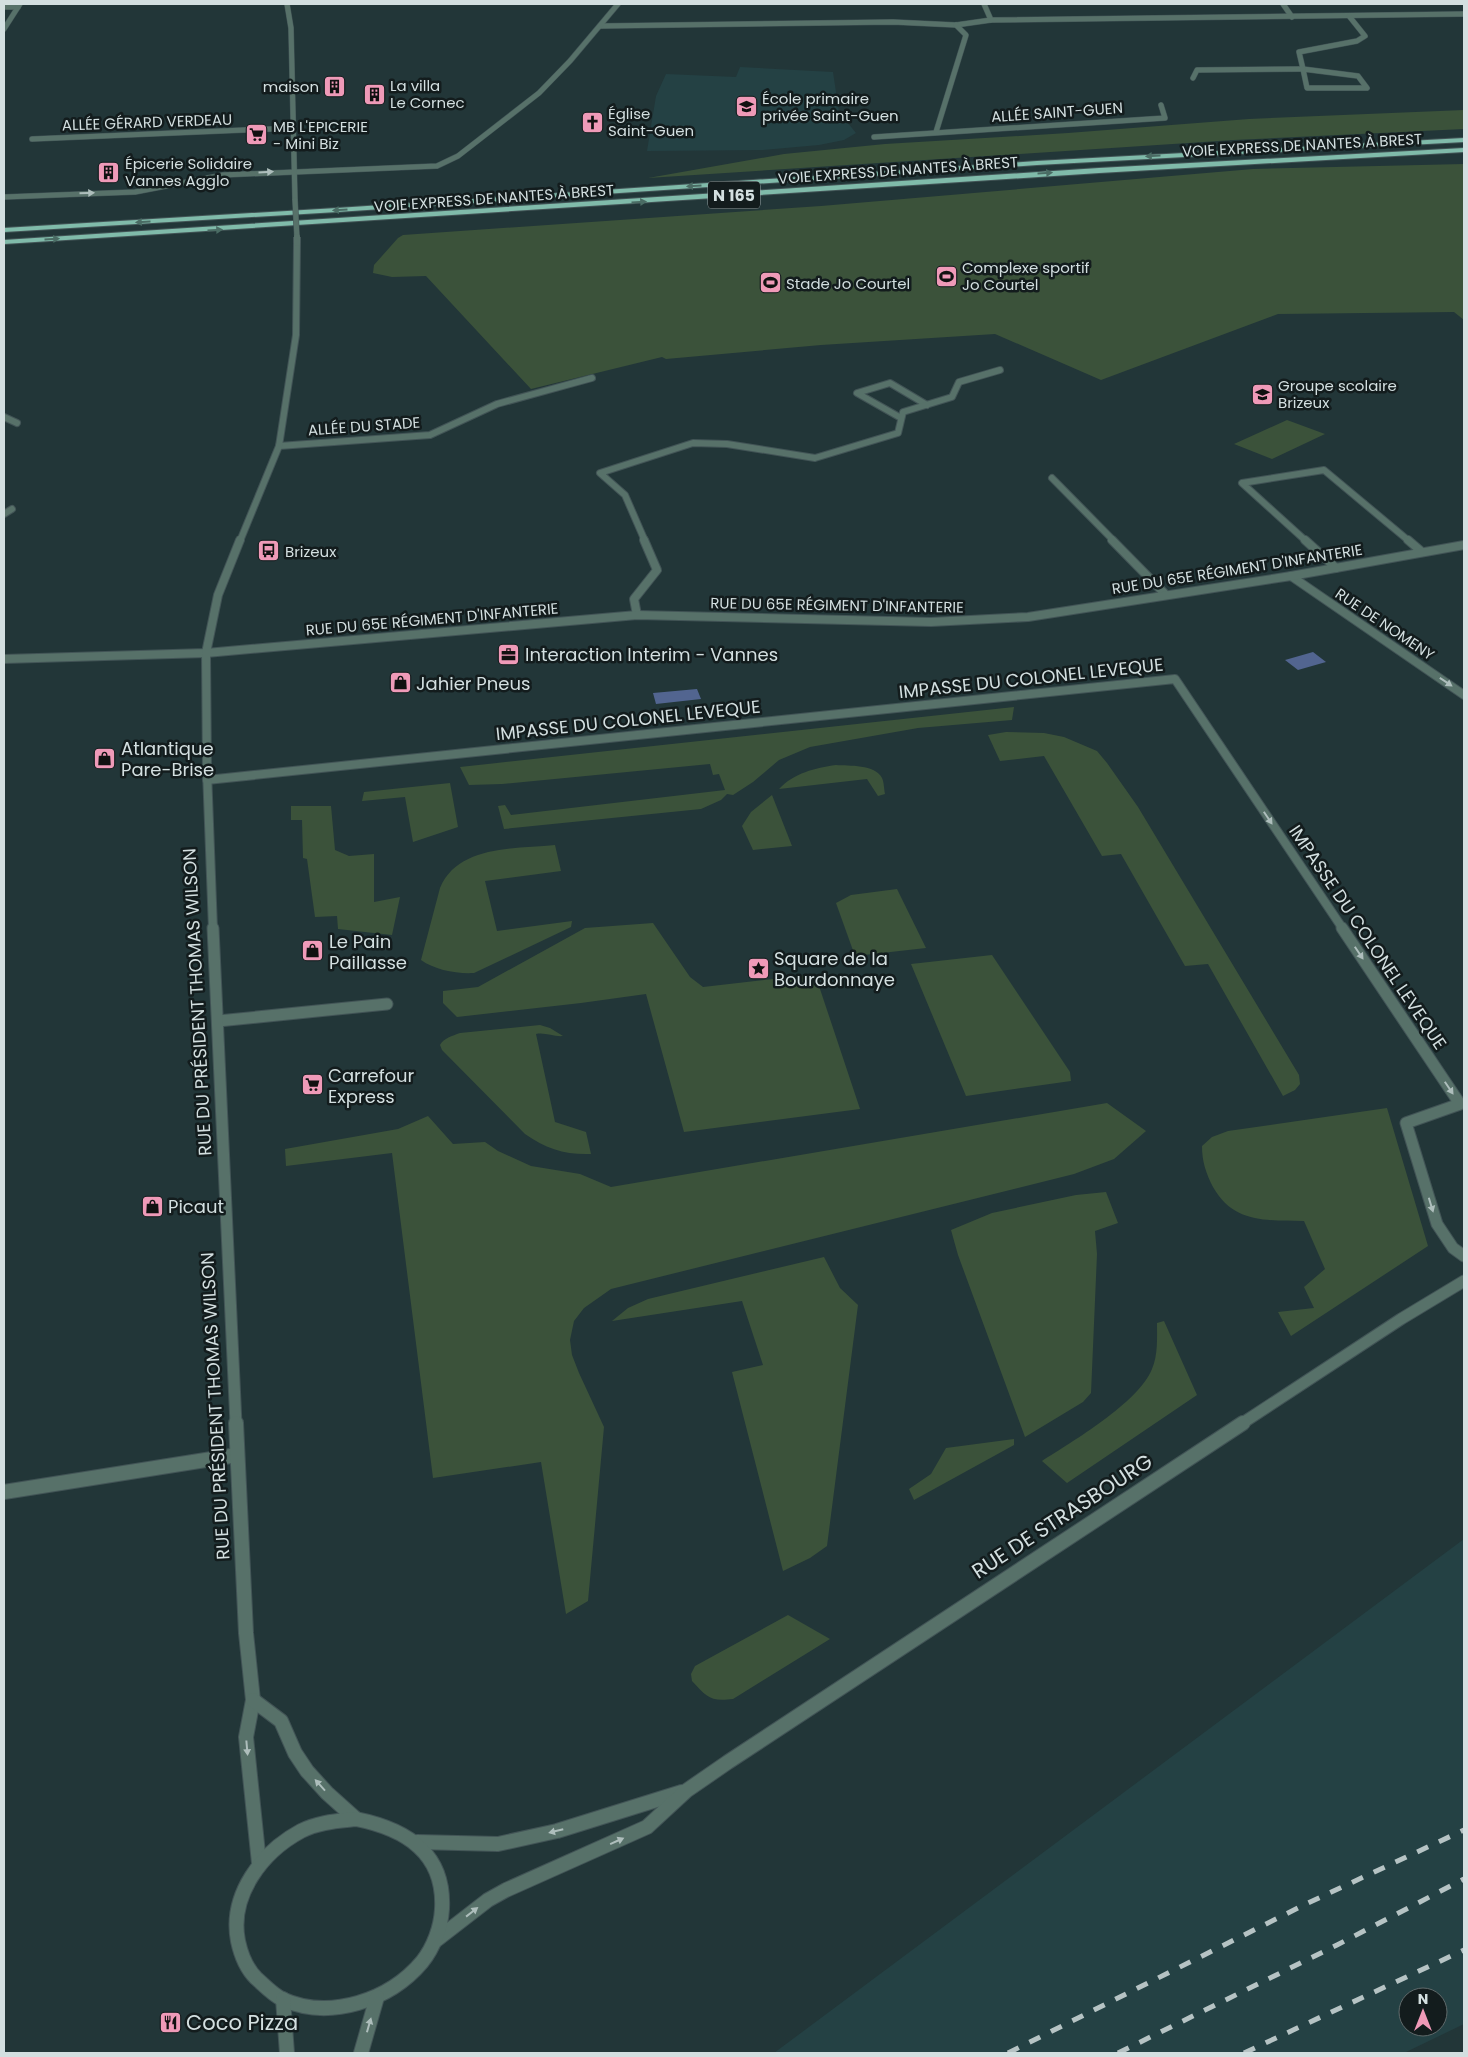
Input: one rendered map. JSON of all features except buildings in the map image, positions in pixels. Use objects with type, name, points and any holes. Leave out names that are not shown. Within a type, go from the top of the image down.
[{"type":"highway","name":"VOIE EXPRESS DE NANTES À BREST","points":[[4,230],[337,210],[1038,163],[1464,140]]},
{"type":"highway","name":"VOIE EXPRESS DE NANTES À BREST","points":[[4,242],[330,223],[1161,166],[1464,150]]},
{"type":"street","name":"RUE DU PRÉSIDENT THOMAS WILSON","points":[[259,1863],[246,1736],[253,1700],[246,1634],[237,1455],[207,780],[206,653],[218,595],[279,446],[298,316],[298,242],[293,171],[291,28],[287,4]]},
{"type":"street","points":[[4,197],[155,190],[223,175],[437,166],[449,163],[459,158],[487,132],[538,93],[618,4]]},
{"type":"street","points":[[984,4],[991,20]]},
{"type":"street","points":[[1283,4],[1292,17]]},
{"type":"street","points":[[4,7],[19,5]]},
{"type":"street","points":[[4,28],[19,5]]},
{"type":"street","points":[[600,26],[893,22],[956,25],[991,20],[1464,14]]},
{"type":"street","points":[[1193,78],[1197,70],[1303,69],[1358,76],[1367,88],[1307,88],[1303,69],[1299,52],[1357,41],[1365,36],[1349,16]]},
{"type":"street","points":[[936,132],[966,35],[956,25]]},
{"type":"street","name":"ALLÉE SAINT-GUEN","points":[[874,137],[1165,118],[1161,105]]},
{"type":"street","name":"ALLÉE GÉRARD VERDEAU","points":[[32,139],[293,128]]},
{"type":"street","points":[[637,615],[634,599],[657,570],[625,495],[600,473],[693,443],[727,444],[815,458],[898,433],[903,412],[952,397],[959,382],[1000,370]]},
{"type":"street","name":"ALLÉE DU STADE","points":[[279,446],[430,435],[497,404],[592,378]]},
{"type":"street","points":[[901,418],[857,393],[890,383],[927,405]]},
{"type":"street","points":[[4,418],[17,423]]},
{"type":"street","points":[[1336,568],[1242,483],[1324,470],[1422,552]]},
{"type":"street","points":[[1052,478],[1166,595]]},
{"type":"street","points":[[4,514],[12,508]]},
{"type":"street","name":"RUE DU 65E RÉGIMENT D'INFANTERIE","points":[[4,659],[206,653],[637,615],[930,622],[1028,616],[1291,576],[1464,545]]},
{"type":"street","name":"RUE DE NOMENY","points":[[1291,576],[1464,695]]},
{"type":"street","name":"IMPASSE DU COLONEL LEVEQUE","points":[[207,780],[1175,679],[1460,1104],[1406,1123],[1437,1224],[1453,1248],[1464,1256]]},
{"type":"street","points":[[218,1021],[387,1004]]},
{"type":"street","name":"RUE DE STRASBOURG","points":[[433,1942],[488,1900],[506,1890],[647,1828],[686,1791],[1393,1324],[1464,1281]]},
{"type":"street","points":[[4,1492],[237,1455]]},
{"type":"street","points":[[253,1700],[281,1721],[295,1753],[307,1771],[356,1819]]},
{"type":"street","name":"RUE DE STRASBOURG","points":[[417,1842],[498,1844],[557,1832],[686,1791]]},
{"type":"street","points":[[356,1819],[370,1820],[395,1828],[417,1842],[433,1862],[442,1888],[442,1915],[433,1942],[411,1973],[377,1997],[346,2007],[313,2008],[283,2000],[261,1984],[245,1964],[236,1940],[236,1913],[244,1888],[259,1863],[283,1842],[311,1827],[356,1819]]},
{"type":"street","points":[[361,2053],[377,1997]]},
{"type":"street","points":[[283,2000],[287,2053]]},
{"type":"shaded area","name":"École primaire privée Saint-Guen","points":[[740,67],[833,72],[839,112],[856,133],[844,140],[819,145],[763,150],[647,151],[656,96],[666,74],[736,77]]},
{"type":"shaded area","points":[[1464,1539],[1464,2024],[1448,2032],[1448,1987],[1398,1987],[1398,2037],[1437,2037],[1404,2053],[774,2053]]},
{"type":"green space","points":[[1464,110],[1464,129],[1234,140],[648,178],[784,154],[885,144],[1068,133],[1249,119]]},
{"type":"green space","name":"Complexe sportif Jo Courtel","points":[[1464,164],[1464,320],[1454,312],[1278,314],[1101,380],[995,334],[821,345],[666,359],[662,357],[531,389],[426,276],[392,277],[373,273],[374,265],[398,238],[403,235],[821,206],[1253,169]]},
{"type":"green space","points":[[1287,420],[1325,434],[1272,459],[1234,444]]},
{"type":"green space","points":[[1014,707],[1012,720],[918,728],[810,747],[779,760],[753,782],[733,795],[727,794],[721,800],[701,809],[504,829],[498,806],[505,805],[511,815],[725,790],[719,774],[713,775],[710,764],[502,784],[469,785],[460,767]]},
{"type":"green space","points":[[1006,732],[1044,733],[1064,737],[1097,751],[1107,763],[1138,807],[1299,1075],[1300,1084],[1295,1090],[1283,1096],[1208,964],[1185,966],[1121,854],[1102,856],[1044,756],[1000,761],[988,735]]},
{"type":"green space","points":[[836,765],[874,770],[882,778],[885,794],[878,796],[867,779],[779,789],[791,779],[805,772]]},
{"type":"green space","points":[[450,783],[458,827],[413,842],[405,797],[362,801],[364,792]]},
{"type":"green space","points":[[772,795],[792,846],[753,850],[742,826],[751,812]]},
{"type":"green space","points":[[291,806],[331,806],[335,850],[349,856],[374,854],[374,902],[400,897],[392,935],[338,929],[337,916],[315,917],[307,859],[303,858],[302,820],[291,820]]},
{"type":"green space","points":[[555,845],[561,871],[485,881],[497,931],[572,921],[571,927],[474,973],[446,971],[421,960],[440,888],[448,874],[460,864],[489,852]]},
{"type":"green space","points":[[897,889],[926,948],[855,956],[836,903],[851,895]]},
{"type":"green space","points":[[653,923],[690,977],[703,987],[815,974],[860,1109],[684,1132],[646,994],[457,1017],[443,1003],[443,991],[478,987],[585,928]]},
{"type":"green space","points":[[992,955],[1070,1072],[1071,1081],[966,1096],[911,964]]},
{"type":"green space","points":[[540,1025],[550,1028],[563,1036],[536,1034],[555,1122],[586,1132],[591,1154],[556,1150],[541,1144],[525,1134],[442,1050],[440,1045],[451,1036],[460,1033]]},
{"type":"green space","points":[[1107,1103],[1146,1131],[1114,1159],[1074,1174],[611,1289],[584,1308],[574,1321],[570,1340],[572,1355],[604,1427],[588,1601],[566,1614],[541,1462],[433,1478],[392,1153],[286,1166],[285,1149],[398,1129],[428,1116],[453,1144],[485,1142],[498,1151],[531,1166],[580,1174],[611,1187]]},
{"type":"green space","points":[[1387,1108],[1428,1246],[1291,1336],[1278,1312],[1314,1308],[1304,1287],[1325,1269],[1304,1221],[1252,1218],[1231,1208],[1221,1199],[1213,1187],[1206,1172],[1202,1146],[1212,1137],[1228,1131]]},
{"type":"green space","points":[[1106,1192],[1118,1223],[1095,1231],[1097,1254],[1091,1393],[1083,1402],[1025,1437],[958,1255],[951,1230],[992,1213],[1076,1195]]},
{"type":"green space","points":[[824,1257],[840,1288],[858,1305],[827,1546],[810,1558],[783,1571],[732,1372],[763,1365],[742,1301],[612,1321],[628,1308],[648,1299]]},
{"type":"green space","points":[[1164,1321],[1197,1395],[1067,1483],[1042,1461],[1087,1432],[1119,1408],[1145,1382],[1154,1364],[1157,1323]]},
{"type":"green space","points":[[1014,1439],[1014,1445],[914,1500],[909,1489],[931,1474],[946,1448]]},
{"type":"green space","points":[[788,1615],[830,1639],[733,1699],[714,1699],[692,1681],[691,1674],[695,1666]]},
{"type":"water","points":[[1313,652],[1326,662],[1298,670],[1285,660]]},
{"type":"water","points":[[697,689],[701,699],[656,704],[653,693]]},
{"type":"railway","points":[[1008,2053],[1308,1903],[1464,1830]]},
{"type":"railway","points":[[1118,2053],[1337,1945],[1464,1879]]},
{"type":"railway","points":[[1244,2053],[1464,1950]]},
{"type":"place","name":"maison","points":[[335,86]]},
{"type":"place","name":"La villa Le Cornec","points":[[374,94]]},
{"type":"place","name":"École primaire privée Saint-Guen","points":[[746,107]]},
{"type":"place","name":"Église Saint-Guen","points":[[592,122]]},
{"type":"place","name":"MB L'EPICERIE - Mini Biz","points":[[257,135]]},
{"type":"place","name":"Épicerie Solidaire Vannes Agglo","points":[[109,172]]},
{"type":"place","name":"Complexe sportif Jo Courtel","points":[[946,276]]},
{"type":"place","name":"Stade Jo Courtel","points":[[770,283]]},
{"type":"place","name":"Groupe scolaire Brizeux","points":[[1262,394]]},
{"type":"place","name":"Brizeux","points":[[269,551]]},
{"type":"place","name":"Interaction Interim - Vannes","points":[[509,654]]},
{"type":"place","name":"Jahier Pneus","points":[[400,683]]},
{"type":"place","name":"Atlantique Pare-Brise","points":[[105,758]]},
{"type":"place","name":"Le Pain Paillasse","points":[[313,951]]},
{"type":"place","name":"Square de la Bourdonnaye","points":[[758,968]]},
{"type":"place","name":"Carrefour Express","points":[[312,1085]]},
{"type":"place","name":"Picaut","points":[[152,1206]]},
{"type":"place","name":"Coco Pizza","points":[[170,2022]]}]
